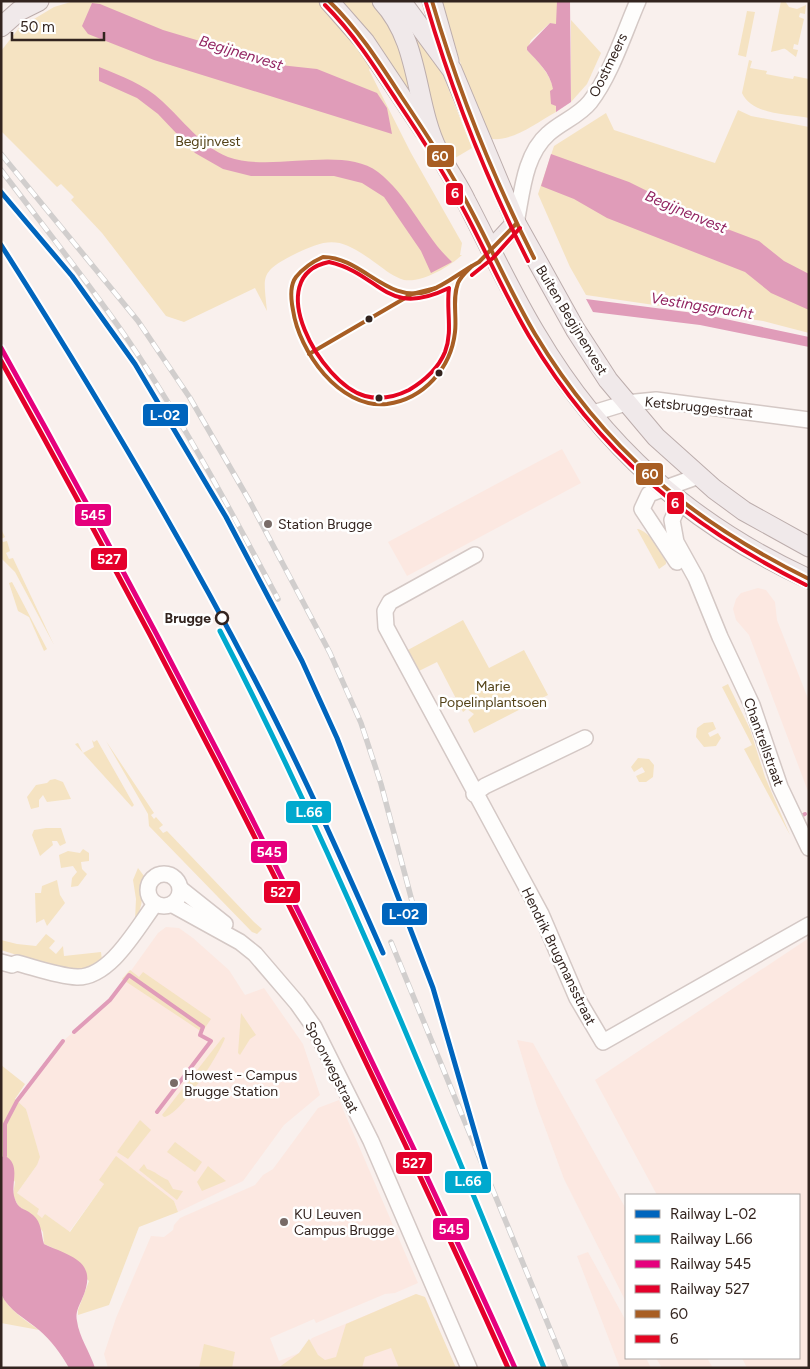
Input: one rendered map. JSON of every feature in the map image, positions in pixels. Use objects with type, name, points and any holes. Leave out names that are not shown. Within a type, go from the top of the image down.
[{"type":"main road","points":[[1,27],[22,6],[39,1]]},
{"type":"main road","points":[[329,1],[365,42],[437,150],[537,336],[590,414],[613,440],[680,503],[745,546],[809,579]]},
{"type":"main road","points":[[382,1],[397,22],[407,43],[437,150]]},
{"type":"main road","name":"Buiten Begijnenvest","points":[[401,1],[452,70],[516,223],[592,358],[626,403],[656,437],[699,476],[744,511],[809,547]]},
{"type":"main road","points":[[432,1],[452,70]]},
{"type":"main road","points":[[491,250],[516,223]]},
{"type":"main road","points":[[680,503],[699,476]]},
{"type":"street","name":"Oostmeers","points":[[516,223],[529,164],[536,147],[548,134],[583,110],[591,101],[602,84],[638,1]]},
{"type":"street","name":"Ketsbruggestraat","points":[[590,414],[626,403],[656,400],[809,420]]},
{"type":"street","name":"Chantrellstraat","points":[[699,476],[649,494],[642,509],[677,562],[720,637]]},
{"type":"street","name":"Chantrellstraat","points":[[680,503],[672,520],[672,532],[696,578],[720,637],[752,706],[780,787],[809,848]]},
{"type":"street","name":"Hendrik Brugmansstraat","points":[[475,555],[390,602],[385,611],[386,627],[474,794],[541,914],[577,998],[603,1042],[809,925]]},
{"type":"street","points":[[474,794],[485,786],[585,738]]},
{"type":"street","name":"Spoorwegstraat","points":[[371,1140],[368,1126],[337,1054],[301,999],[259,950],[212,916],[181,889],[179,882],[168,874],[154,877],[149,883],[148,891],[150,898],[155,904],[161,907],[173,904],[240,942],[255,954],[282,984],[314,1027],[371,1140],[469,1368]]},
{"type":"street","points":[[173,904],[180,895],[181,889]]},
{"type":"street","points":[[1,955],[14,959],[17,963],[66,976],[78,977],[98,972],[111,961],[155,904]]},
{"type":"street","points":[[1,962],[12,965],[17,963]]},
{"type":"shaded area","points":[[562,449],[581,483],[407,576],[388,542]]},
{"type":"shaded area","points":[[758,588],[766,590],[775,602],[777,620],[809,701],[809,794],[749,635],[736,620],[733,609],[736,599],[741,593]]},
{"type":"shaded area","name":"Howest - Campus Brugge Station","points":[[166,927],[179,928],[193,938],[229,970],[245,995],[264,988],[303,1044],[320,1095],[284,1125],[243,1181],[178,1212],[174,1201],[99,1180],[104,1184],[69,1232],[45,1214],[42,1218],[36,1214],[39,1210],[17,1193],[37,1165],[26,1109],[17,1101],[63,1041],[110,1000],[158,933]]},
{"type":"shaded area","points":[[809,938],[809,1368],[747,1368],[742,1359],[800,1359],[800,1194],[656,1194],[595,1080]]},
{"type":"shaded area","points":[[517,1040],[533,1043],[625,1207],[625,1300],[564,1179],[537,1106]]},
{"type":"shaded area","points":[[339,1100],[418,1283],[395,1293],[385,1294],[316,1323],[314,1319],[270,1338],[279,1361],[299,1353],[312,1338],[416,1294],[425,1297],[455,1368],[108,1368],[104,1354],[116,1318],[151,1236],[164,1237],[173,1230],[174,1225],[180,1218],[255,1185],[263,1175],[273,1169],[318,1108]]},
{"type":"shaded area","points":[[588,1252],[625,1319],[625,1359],[646,1359],[651,1368],[620,1368],[577,1256]]},
{"type":"shaded area","points":[[657,1359],[708,1359],[713,1368],[662,1368]]},
{"type":"green space","name":"Begijnvest","points":[[74,1],[321,1],[373,63],[369,70],[411,153],[462,243],[460,255],[462,255],[427,277],[404,280],[354,249],[336,242],[327,242],[305,249],[273,267],[266,277],[265,283],[267,311],[255,288],[184,322],[166,316],[102,233],[71,200],[74,197],[61,184],[57,187],[1,131],[1,51],[19,28],[54,7]]},
{"type":"green space","points":[[337,1],[377,1],[386,12],[420,106]]},
{"type":"green space","points":[[396,1],[440,68],[472,148],[455,158],[443,141]]},
{"type":"green space","points":[[441,1],[557,1],[556,25],[550,23],[531,40],[527,50],[549,77],[555,93],[556,112],[517,134],[500,139],[492,139],[468,87]]},
{"type":"green space","points":[[781,1],[785,1],[789,7],[797,9],[806,5],[805,14],[800,13],[799,17],[804,19],[798,45],[794,44],[793,49],[798,50],[796,57],[785,49],[771,52]]},
{"type":"green space","points":[[747,11],[755,12],[746,57],[738,55]]},
{"type":"green space","points":[[571,20],[601,53],[587,84],[571,102]]},
{"type":"green space","points":[[749,60],[752,61],[750,68],[767,71],[766,74],[793,79],[794,76],[809,79],[809,118],[762,110],[747,100],[742,93]]},
{"type":"green space","points":[[738,110],[751,116],[809,127],[809,333],[763,321],[586,295],[570,267],[538,194],[554,146],[606,113],[614,130],[715,163]]},
{"type":"green space","points":[[1,529],[5,537],[1,539]]},
{"type":"green space","points":[[637,529],[646,533],[656,543],[663,555],[666,564],[659,569]]},
{"type":"green space","points":[[1,539],[3,542],[7,541],[10,551],[6,553],[9,559],[13,558],[54,645],[15,572],[1,558]]},
{"type":"green space","points":[[12,582],[47,649],[44,651],[29,617],[18,611],[9,583]]},
{"type":"green space","name":"Marie Popelinplantsoen","points":[[463,620],[489,668],[524,650],[548,695],[474,733],[468,720],[474,714],[467,709],[463,712],[437,662],[417,672],[406,651]]},
{"type":"green space","points":[[728,684],[750,729],[765,777],[790,835],[744,749],[752,745],[722,687]]},
{"type":"green space","points":[[713,722],[716,729],[708,733],[710,737],[718,733],[721,738],[716,746],[704,747],[696,737],[697,728],[704,723]]},
{"type":"green space","points":[[92,740],[94,742],[97,740],[134,805],[132,807],[83,753],[94,747]]},
{"type":"green space","points":[[106,741],[154,813],[151,815],[154,819],[156,817],[163,825],[159,828],[163,833],[167,831],[262,929],[257,934],[252,932],[149,826],[148,814]]},
{"type":"green space","points":[[78,743],[83,753],[75,744]]},
{"type":"green space","points":[[638,758],[649,759],[654,765],[653,777],[646,782],[639,782],[636,776],[645,772],[642,767],[634,772],[631,767]]},
{"type":"green space","points":[[55,779],[63,782],[71,799],[47,802],[43,795],[39,800],[39,807],[31,809],[27,797],[36,785]]},
{"type":"green space","points":[[61,828],[66,843],[60,846],[57,841],[52,841],[53,845],[40,856],[32,835],[34,830]]},
{"type":"green space","points":[[83,849],[89,853],[89,861],[81,862],[82,869],[87,874],[78,886],[71,887],[72,878],[77,872],[73,866],[61,868],[59,855],[68,851],[80,853]]},
{"type":"green space","points":[[138,868],[144,876],[141,904],[135,920],[136,899],[133,880]]},
{"type":"green space","points":[[57,880],[60,895],[65,903],[47,926],[44,919],[36,923],[35,893],[41,893],[42,886]]},
{"type":"green space","points":[[46,934],[55,941],[49,948],[56,954],[63,946],[64,956],[101,952],[102,960],[81,971],[58,968],[1,950],[1,940],[36,946]]},
{"type":"green space","points":[[130,970],[139,977],[143,972],[211,1019],[202,1032],[122,979]]},
{"type":"green space","points":[[241,1013],[256,1035],[250,1039],[240,1055],[238,1053]]},
{"type":"green space","points":[[223,1037],[225,1038],[221,1046],[189,1096],[171,1114],[164,1117],[162,1115]]},
{"type":"green space","points":[[1,1065],[25,1084],[15,1099],[26,1109],[40,1157],[37,1165],[17,1193],[39,1209],[37,1214],[42,1218],[45,1214],[70,1232],[104,1184],[99,1180],[116,1156],[174,1201],[178,1212],[139,1227],[109,1305],[78,1315],[78,1310],[89,1281],[53,1248],[44,1244],[43,1232],[29,1213],[18,1206],[13,1195],[15,1182],[1,1157]]},
{"type":"green space","points":[[140,1120],[151,1130],[128,1159],[117,1152]]},
{"type":"green space","points":[[175,1142],[202,1162],[195,1172],[167,1152]]},
{"type":"green space","points":[[144,1164],[147,1169],[168,1180],[173,1189],[183,1191],[177,1200],[139,1170]]},
{"type":"green space","points":[[208,1166],[226,1181],[202,1191],[197,1182]]},
{"type":"green space","points":[[1,1294],[13,1310],[39,1330],[1,1323]]},
{"type":"green space","points":[[416,1294],[425,1297],[456,1368],[399,1368],[391,1348],[365,1357],[362,1368],[278,1368],[299,1353],[309,1339],[318,1355],[325,1360],[336,1357],[346,1324]]},
{"type":"green space","points":[[204,1344],[235,1352],[232,1368],[199,1368]]},
{"type":"water","points":[[557,1],[570,1],[571,102],[556,112],[556,106],[551,104],[550,91],[553,89],[549,77],[527,50],[527,47],[550,23],[556,24]]},
{"type":"water","points":[[92,3],[100,4],[163,30],[280,65],[317,69],[377,93],[387,108],[392,134],[154,60],[88,34],[82,26]]},
{"type":"water","points":[[99,67],[148,90],[209,146],[228,157],[245,161],[265,162],[345,161],[363,164],[378,172],[399,193],[442,252],[452,262],[431,273],[421,251],[384,197],[362,183],[334,176],[251,176],[223,169],[195,153],[158,114],[137,98],[99,81]]},
{"type":"water","name":"Begijnenvest","points":[[551,154],[629,182],[714,224],[759,241],[784,261],[809,274],[809,310],[771,293],[745,272],[607,218],[574,199],[541,186]]},
{"type":"water","points":[[586,299],[702,314],[809,337],[809,347],[700,325],[593,312]]},
{"type":"water","points":[[5,1156],[13,1164],[13,1191],[17,1204],[36,1218],[40,1225],[44,1244],[73,1257],[85,1268],[87,1276],[86,1286],[77,1318],[80,1333],[95,1368],[69,1368],[48,1338],[13,1310],[1,1294],[1,1157]]},
{"type":"waterway","points":[[74,1032],[110,1000],[129,975],[203,1027],[200,1035],[211,1041],[157,1112]]},
{"type":"waterway","points":[[5,1156],[5,1124],[17,1101],[63,1041]]},
{"type":"railway","points":[[1,154],[138,321],[190,398],[249,500],[330,653],[361,723],[381,784],[417,920]]},
{"type":"railway","points":[[1,170],[97,297],[149,371],[243,533],[278,599]]},
{"type":"railway","points":[[391,942],[566,1368]]},
{"type":"rail line","name":"L-02","points":[[1,192],[72,276],[135,364],[226,517],[302,661],[337,738],[433,988],[488,1178]]},
{"type":"rail line","name":"L-02","points":[[1,245],[68,351],[195,568],[225,623],[305,780],[383,953]]},
{"type":"rail line","name":"545","points":[[1,348],[138,599],[333,980],[456,1238],[515,1368]]},
{"type":"rail line","name":"527","points":[[1,361],[202,733],[266,859],[390,1112],[508,1368]]},
{"type":"rail line","name":"L.66","points":[[220,631],[309,812],[350,904],[429,1088],[544,1368]]},
{"type":"transit line","name":"60","points":[[329,1],[368,46],[430,140],[465,199],[535,334],[562,375],[590,412],[653,478],[688,506],[726,532],[809,579]]},
{"type":"transit line","name":"60","points":[[432,1],[453,67],[477,132],[534,258]]},
{"type":"transit line","name":"6","points":[[426,3],[447,69],[471,134],[498,198],[528,261]]},
{"type":"transit line","name":"6","points":[[325,5],[364,51],[425,143],[459,201],[529,336],[556,378],[585,415],[616,450],[649,482],[684,510],[722,537],[806,585]]},
{"type":"transit line","name":"60","points":[[472,266],[479,262],[516,224]]},
{"type":"transit line","name":"6","points":[[472,275],[493,258],[520,228]]},
{"type":"transit line","name":"60","points":[[323,257],[351,264],[400,292],[414,294],[435,289],[472,266],[461,278],[456,289],[455,332],[448,358],[433,380],[424,389],[400,401],[387,404],[369,403],[353,397],[324,374],[303,343],[297,326],[291,297],[296,277],[308,265],[323,257]]},
{"type":"transit line","name":"6","points":[[329,262],[361,275],[397,297],[411,299],[428,296],[449,288],[449,336],[445,352],[430,374],[420,383],[398,394],[382,398],[371,397],[348,387],[331,372],[316,352],[305,330],[298,307],[299,287],[309,271],[329,262]]},
{"type":"transit line","name":"60","points":[[309,354],[412,294],[436,288]]},
{"type":"place","name":"Station Brugge","points":[[268,524]]},
{"type":"place","name":"Brugge","points":[[222,618]]},
{"type":"place","name":"Howest - Campus Brugge Station","points":[[174,1083]]},
{"type":"place","name":"KU Leuven Campus Brugge","points":[[284,1222]]},
{"type":"water label","name":"Vestingsgracht","points":[[702,306]]}]
